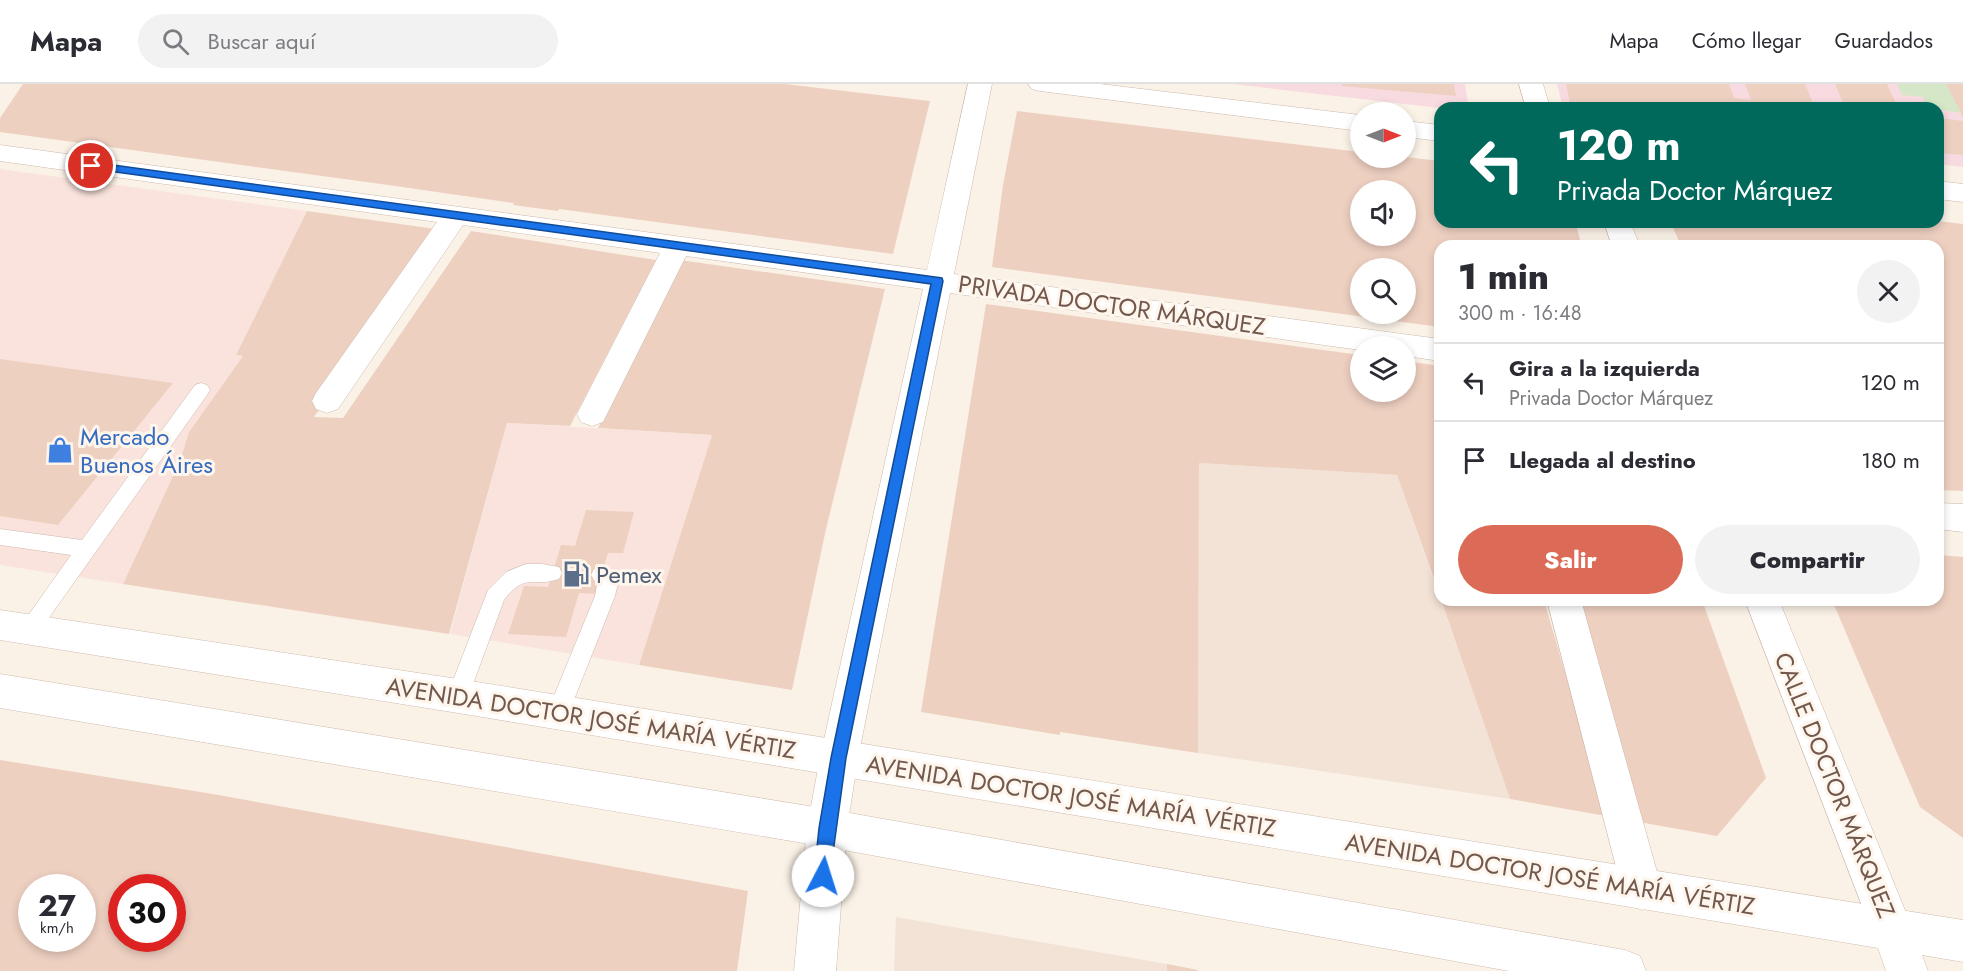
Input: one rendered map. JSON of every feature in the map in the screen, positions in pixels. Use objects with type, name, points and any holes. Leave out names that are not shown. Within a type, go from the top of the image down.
[{"type":"street","points":[[815,971],[827,828],[838,758],[980,84]]},
{"type":"street","points":[[1040,84],[1350,122]]},
{"type":"street","points":[[1531,84],[1537,102]]},
{"type":"street","points":[[1416,130],[1434,132]]},
{"type":"street","name":"PRIVADA DOCTOR MÁRQUEZ","points":[[0,153],[1434,349]]},
{"type":"street","points":[[1944,191],[1963,193]]},
{"type":"street","points":[[327,401],[456,215]]},
{"type":"street","points":[[592,414],[678,244]]},
{"type":"street","points":[[1944,516],[1963,518]]},
{"type":"street","points":[[1566,606],[1642,890]]},
{"type":"street","name":"CALLE DOCTOR MÁRQUEZ","points":[[1764,606],[1907,971]]},
{"type":"street","name":"AVENIDA DOCTOR JOSÉ MARÍA VÉRTIZ","points":[[14,627],[458,696],[1963,941]]},
{"type":"street","points":[[0,691],[827,828],[1625,971]]},
{"type":"lane","points":[[14,627],[87,549],[201,390]]},
{"type":"lane","points":[[0,537],[87,549]]},
{"type":"lane","points":[[458,696],[495,596],[504,583],[519,574],[537,571],[552,573]]},
{"type":"lane","points":[[558,713],[605,596],[608,583],[601,575]]},
{"type":"shaded area","points":[[1232,84],[1465,84],[1468,102],[1434,102],[1434,107],[1416,105],[1416,102],[1388,102]]},
{"type":"shaded area","points":[[1557,84],[1963,84],[1963,167],[1944,165],[1944,102],[1562,102]]},
{"type":"shaded area","points":[[0,169],[307,211],[236,355],[243,356],[189,432],[180,461],[123,584],[0,565]]},
{"type":"shaded area","points":[[507,423],[712,435],[639,665],[450,634]]},
{"type":"shaded area","points":[[1199,463],[1397,475],[1434,581],[1434,606],[1443,606],[1510,799],[1198,753]]},
{"type":"shaded area","points":[[896,917],[1167,964],[1167,971],[894,971]]},
{"type":"green space","points":[[1897,84],[1946,84],[1961,113],[1944,110],[1944,102],[1925,102],[1923,97],[1902,95]]},
{"type":"building","points":[[23,84],[785,84],[930,101],[893,254],[559,209],[558,211],[513,205],[514,203],[0,132],[0,118]]},
{"type":"building","points":[[1342,84],[1454,84],[1456,96],[1342,86]]},
{"type":"building","points":[[1566,84],[1729,84],[1734,98],[1751,100],[1745,84],[1805,84],[1812,102],[1570,102]]},
{"type":"building","points":[[1835,84],[1887,84],[1895,102],[1842,102]]},
{"type":"building","points":[[1946,84],[1963,84],[1963,118],[1961,113]]},
{"type":"building","points":[[1017,111],[1350,151],[1350,168],[1416,168],[1416,158],[1434,160],[1434,228],[1577,228],[1580,240],[1434,240],[1434,326],[1416,324],[1416,258],[1350,258],[1350,315],[992,267],[1003,185]]},
{"type":"building","points":[[1944,119],[1963,121],[1963,155],[1944,153]]},
{"type":"building","points":[[307,211],[443,230],[314,417],[343,418],[471,231],[656,260],[570,426],[507,423],[449,634],[123,584],[180,461],[189,432],[243,356],[236,355]]},
{"type":"building","points":[[1944,222],[1963,224],[1963,491],[1944,490],[1944,240],[1678,240],[1673,228],[1944,228]]},
{"type":"building","points":[[680,260],[885,289],[826,529],[792,690],[639,665],[712,435],[598,428]]},
{"type":"building","points":[[986,304],[1350,354],[1350,402],[1416,402],[1416,362],[1434,365],[1434,579],[1397,475],[1199,463],[1198,753],[1060,732],[1060,735],[921,712]]},
{"type":"building","name":"Mercado Buenos Áires","points":[[0,359],[173,383],[58,525],[0,516]]},
{"type":"building","name":"Pemex","points":[[586,510],[634,512],[623,553],[608,553],[596,594],[579,593],[566,637],[508,634],[524,586],[548,587],[561,545],[575,546]]},
{"type":"building","points":[[1944,555],[1963,557],[1963,838],[1920,807],[1835,606],[1944,606]]},
{"type":"building","points":[[1443,606],[1546,606],[1606,816],[1510,799]]},
{"type":"building","points":[[1570,606],[1704,606],[1766,778],[1717,836],[1633,821]]},
{"type":"building","points":[[0,760],[213,794],[748,891],[737,971],[0,971]]},
{"type":"building","points":[[1167,964],[1198,970],[1198,971],[1167,971]]},
{"type":"place","name":"Mercado Buenos Áires","points":[[60,450]]},
{"type":"place","name":"Pemex","points":[[576,574]]},
{"type":"route","points":[[91,166],[938,281],[838,758],[827,828],[823,876]]}]
